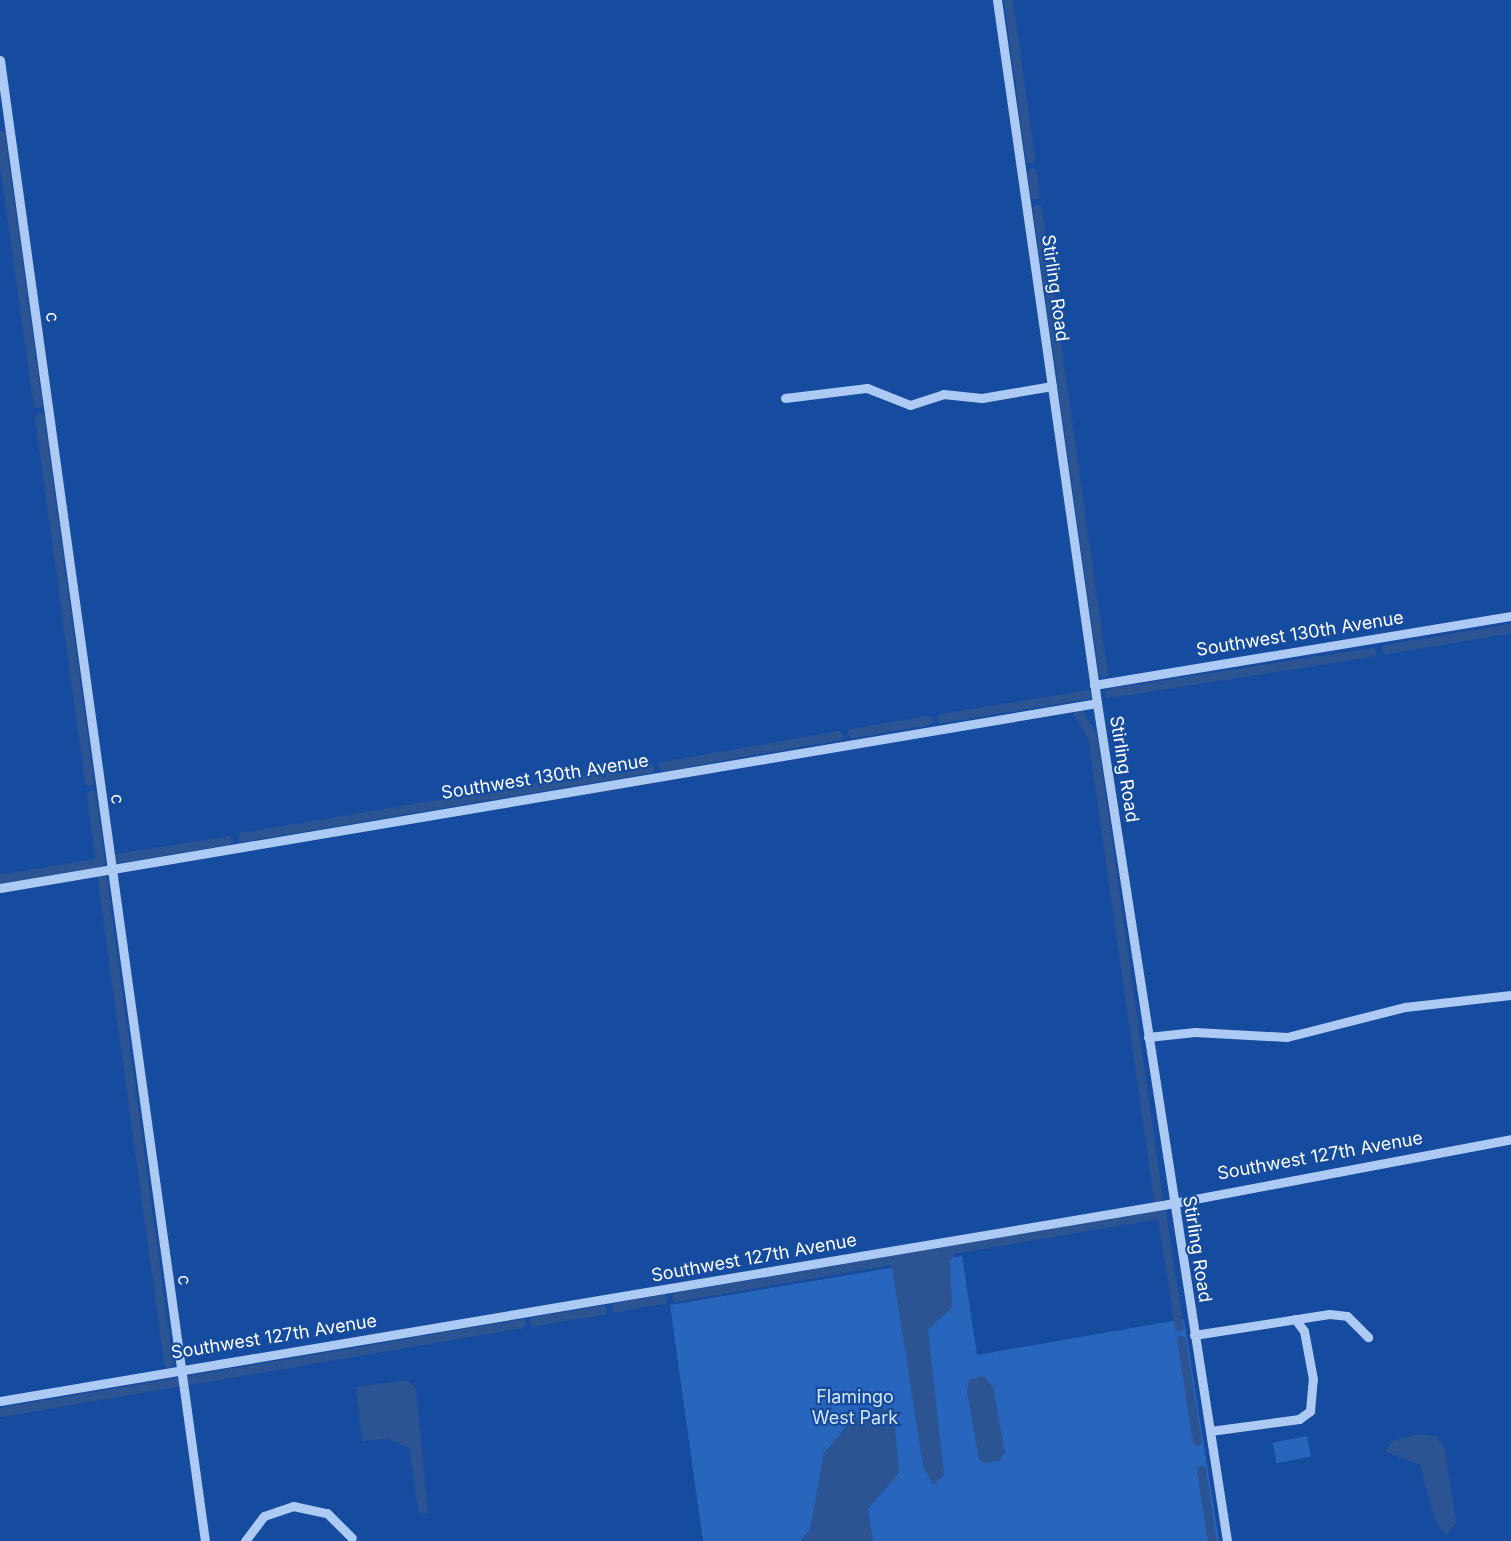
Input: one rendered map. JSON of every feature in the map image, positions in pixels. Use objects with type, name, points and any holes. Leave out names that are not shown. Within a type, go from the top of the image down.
[{"type":"street","name":"Stirling Road","points":[[997,0],[1094,685],[1227,1541]]},
{"type":"street","name":"c","points":[[0,60],[110,869],[205,1541]]},
{"type":"street","points":[[785,398],[867,388],[910,405],[942,394],[982,398],[1052,386]]},
{"type":"street","name":"Southwest 130th Avenue","points":[[1094,685],[1511,616]]},
{"type":"street","name":"Southwest 130th Avenue","points":[[0,888],[1097,703]]},
{"type":"street","points":[[1148,1037],[1195,1032],[1287,1037],[1405,1007],[1511,995]]},
{"type":"street","name":"Southwest 127th Avenue","points":[[0,1401],[1511,1139]]},
{"type":"street","points":[[1194,1335],[1295,1319],[1347,1316],[1368,1337]]},
{"type":"street","points":[[1210,1431],[1299,1419],[1310,1411],[1313,1379],[1304,1331],[1295,1319]]},
{"type":"street","points":[[245,1541],[264,1516],[293,1506],[327,1513],[352,1538]]},
{"type":"green space","name":"Flamingo West Park","points":[[962,1256],[977,1355],[1184,1319],[1219,1541],[703,1541],[670,1305]]},
{"type":"green space","points":[[1307,1436],[1311,1457],[1277,1463],[1273,1443]]},
{"type":"shaded area","points":[[957,1251],[950,1261],[952,1308],[928,1329],[944,1475],[933,1485],[923,1466],[891,1261]]},
{"type":"shaded area","points":[[983,1376],[993,1387],[1005,1452],[999,1461],[984,1463],[979,1459],[967,1392],[969,1380]]},
{"type":"shaded area","points":[[407,1380],[416,1388],[428,1514],[419,1513],[409,1448],[389,1439],[362,1441],[356,1387]]},
{"type":"shaded area","points":[[880,1407],[894,1413],[899,1473],[868,1509],[873,1541],[800,1541],[810,1529],[824,1453],[851,1421]]},
{"type":"shaded area","points":[[1418,1434],[1436,1436],[1445,1448],[1456,1523],[1446,1535],[1435,1520],[1420,1465],[1385,1451],[1393,1441]]},
{"type":"waterway","points":[[1008,0],[1030,158]]},
{"type":"waterway","points":[[0,135],[37,403]]},
{"type":"waterway","points":[[1032,172],[1035,195]]},
{"type":"waterway","points":[[1037,209],[1103,672]]},
{"type":"waterway","points":[[39,417],[89,782]]},
{"type":"waterway","points":[[1386,649],[1511,628]]},
{"type":"waterway","points":[[1109,693],[1372,652]]},
{"type":"waterway","points":[[941,718],[1087,694]]},
{"type":"waterway","points":[[1078,713],[1092,735],[1158,1197]]},
{"type":"waterway","points":[[852,733],[928,720]]},
{"type":"waterway","points":[[663,766],[838,735]]},
{"type":"waterway","points":[[242,837],[649,768]]},
{"type":"waterway","points":[[0,879],[100,862],[91,795]]},
{"type":"waterway","points":[[117,858],[228,840]]},
{"type":"waterway","points":[[102,880],[168,1363]]},
{"type":"waterway","points":[[676,1297],[1161,1213],[1179,1327]]},
{"type":"waterway","points":[[616,1307],[663,1299]]},
{"type":"waterway","points":[[534,1321],[602,1310]]},
{"type":"waterway","points":[[189,1380],[521,1323]]},
{"type":"waterway","points":[[1181,1340],[1197,1441]]},
{"type":"waterway","points":[[0,1412],[176,1382]]},
{"type":"waterway","points":[[1201,1470],[1212,1541]]}]
